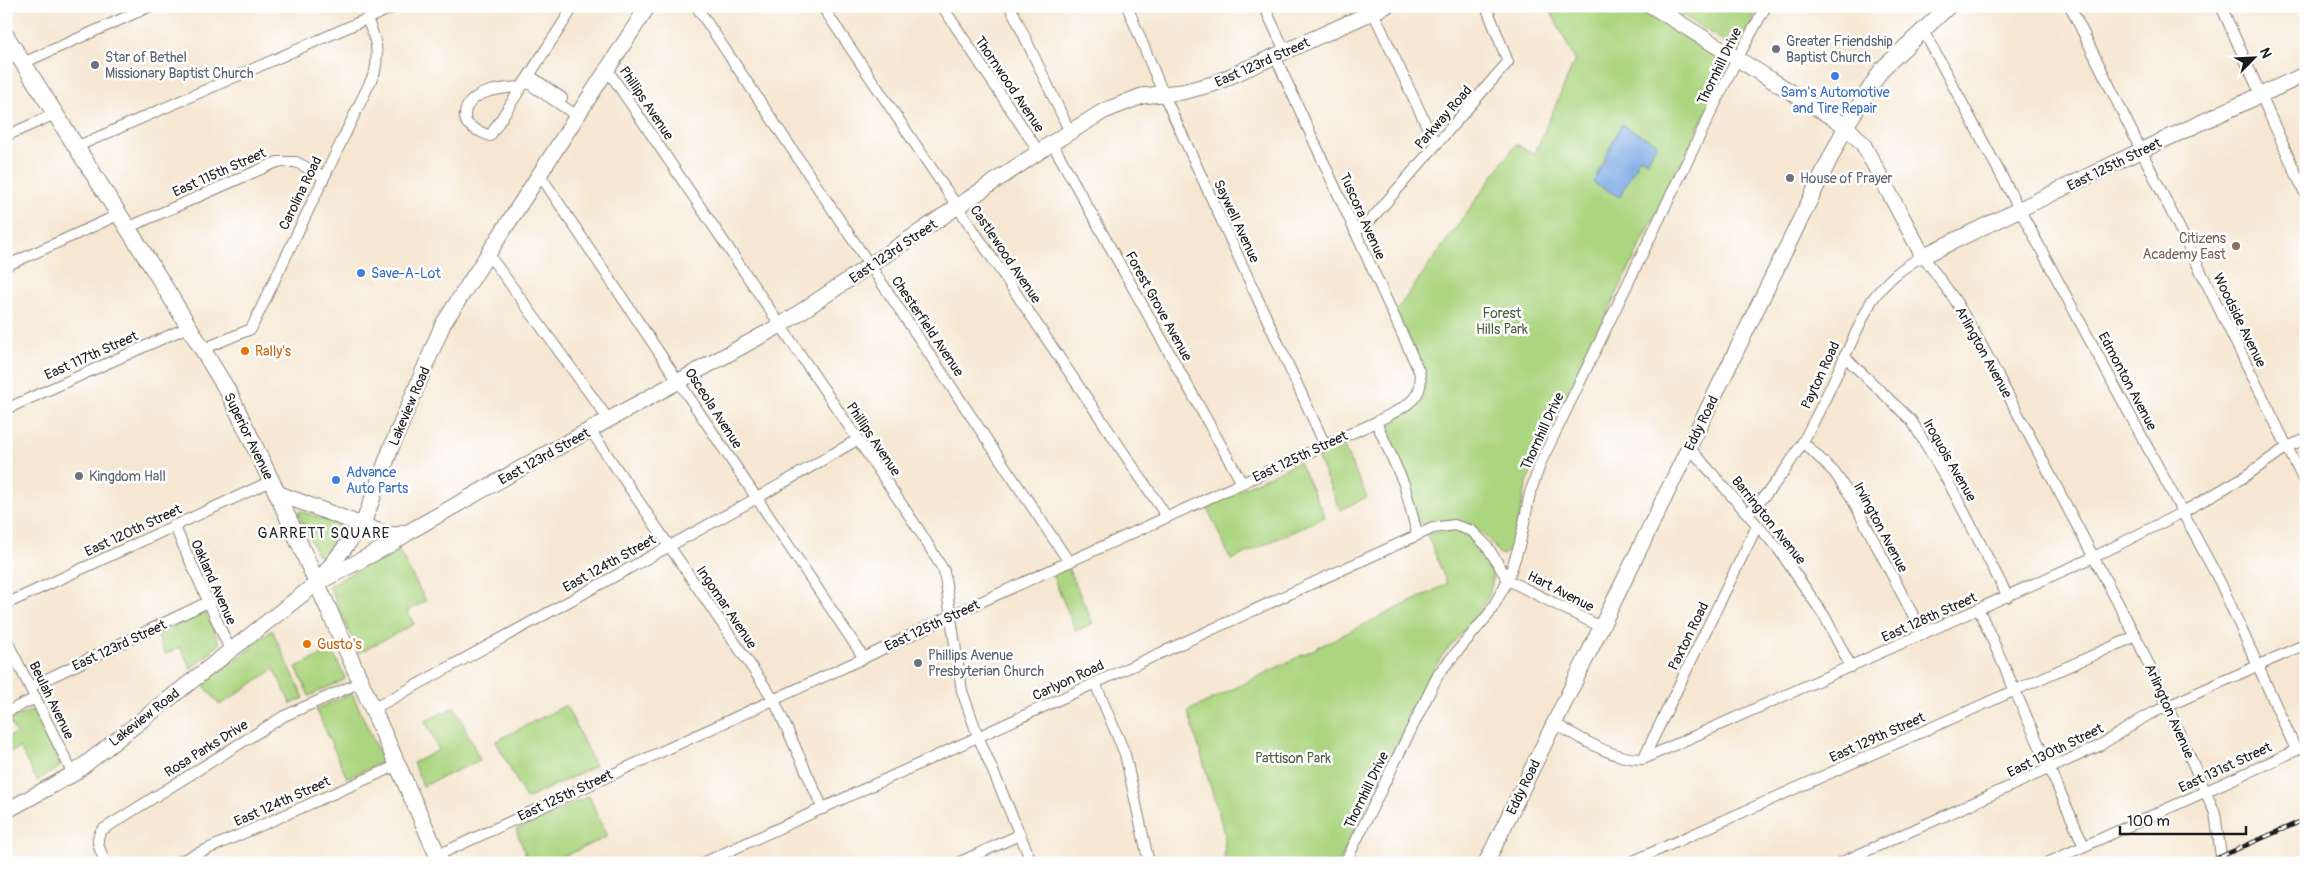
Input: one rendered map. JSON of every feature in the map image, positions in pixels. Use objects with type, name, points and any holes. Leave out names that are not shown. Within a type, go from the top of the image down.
[{"type":"main road","name":"Superior Avenue","points":[[6,36],[229,393],[274,487],[439,860]]},
{"type":"street","points":[[23,63],[151,6]]},
{"type":"street","points":[[76,147],[396,6]]},
{"type":"street","points":[[574,6],[525,81],[490,136],[468,125],[465,119],[466,108],[472,100],[497,88],[525,81],[578,112]]},
{"type":"street","name":"Lakeview Road","points":[[6,811],[73,774],[317,583],[363,524],[391,448],[443,324],[648,6]]},
{"type":"street","name":"Chesterfield Avenue","points":[[696,6],[1069,562]]},
{"type":"street","name":"Castlewood Avenue","points":[[822,6],[1167,517]]},
{"type":"street","name":"Thornwood Avenue","points":[[942,6],[1046,147]]},
{"type":"street","points":[[1010,6],[1070,132]]},
{"type":"street","name":"Saywell Avenue","points":[[1127,6],[1163,93],[1324,445]]},
{"type":"street","name":"Tuscora Avenue","points":[[1264,6],[1280,54],[1355,232],[1419,371],[1420,388]]},
{"type":"street","name":"Parkway Road","points":[[1355,232],[1368,223],[1508,62],[1509,59],[1486,6]]},
{"type":"street","name":"Arlington Avenue","points":[[1652,6],[1846,126],[1863,144],[1923,256],[1955,300],[1980,342],[2136,636],[2218,821],[2222,863]]},
{"type":"street","name":"Thornhill Drive","points":[[1345,863],[1439,673],[1489,614],[1508,580],[1520,543],[1530,493],[1541,462],[1737,60],[1766,6]]},
{"type":"street","name":"Eddy Road","points":[[1486,863],[1846,126],[1882,69],[1949,6]]},
{"type":"street","name":"Woodside Avenue","points":[[2070,6],[2306,485]]},
{"type":"street","points":[[2221,6],[2306,196]]},
{"type":"street","points":[[1375,8],[1431,135],[1437,143]]},
{"type":"street","name":"East 123rd Street","points":[[317,583],[390,545],[412,530],[781,325],[1046,147],[1104,111],[1124,102],[1163,93],[1182,92],[1213,84],[1375,8]]},
{"type":"street","name":"Carolina Road","points":[[202,350],[251,329],[375,72],[378,55],[377,41],[367,19]]},
{"type":"street","name":"Edmonton Avenue","points":[[1923,30],[2220,582],[2257,666],[2301,748]]},
{"type":"street","name":"Phillips Avenue","points":[[607,68],[781,325],[944,571],[962,691],[978,736],[1032,863]]},
{"type":"street","name":"East 125th Street","points":[[1923,256],[2142,150],[2306,74]]},
{"type":"street","points":[[6,136],[55,114]]},
{"type":"street","name":"Forest Grove Avenue","points":[[1046,147],[1242,483]]},
{"type":"street","name":"East 115th Street","points":[[6,266],[276,162],[288,160],[296,162],[324,176]]},
{"type":"street","name":"Osceola Avenue","points":[[540,174],[864,658]]},
{"type":"street","points":[[489,255],[608,420]]},
{"type":"street","name":"Payton Road","points":[[1748,513],[1768,494],[1803,442],[1872,300],[1886,281],[1902,268],[1923,256]]},
{"type":"street","name":"East 117th Street","points":[[6,409],[188,327]]},
{"type":"street","name":"Iroquois Avenue","points":[[1844,356],[1911,420],[1950,485],[2008,597]]},
{"type":"street","name":"East 125th Street","points":[[439,860],[950,616],[1376,422],[1407,405],[1415,398],[1420,388]]},
{"type":"street","points":[[1376,422],[1404,484],[1417,533]]},
{"type":"street","name":"Ingomar Avenue","points":[[591,431],[774,700],[823,808]]},
{"type":"street","name":"East 128th Street","points":[[1644,759],[2094,557],[2183,512],[2244,477],[2288,447],[2306,439]]},
{"type":"street","name":"East 124th Street","points":[[373,709],[757,498],[858,440]]},
{"type":"street","name":"Irvington Avenue","points":[[1803,442],[1834,472],[1851,497],[1923,634]]},
{"type":"street","name":"Barrington Avenue","points":[[1689,447],[1779,550],[1825,617],[1851,667]]},
{"type":"street","points":[[274,487],[392,535],[412,530]]},
{"type":"street","name":"East 120th Street","points":[[6,604],[174,525],[274,487]]},
{"type":"street","name":"Oakland Avenue","points":[[174,525],[230,650]]},
{"type":"street","name":"Carlyon Road","points":[[703,863],[1417,533],[1446,525],[1462,527],[1479,537],[1508,580]]},
{"type":"street","name":"Paxton Road","points":[[1644,759],[1757,526]]},
{"type":"street","name":"Hart Avenue","points":[[1508,580],[1601,626]]},
{"type":"street","name":"East 123rd Street","points":[[30,687],[208,602]]},
{"type":"street","points":[[1979,610],[2084,846]]},
{"type":"street","name":"East 129th Street","points":[[1629,863],[2136,636]]},
{"type":"street","name":"Beulah Avenue","points":[[6,639],[73,774]]},
{"type":"street","name":"East 130th Street","points":[[1840,863],[2099,746],[2148,715],[2306,644]]},
{"type":"street","name":"Rosa Parks Drive","points":[[106,863],[97,840],[102,830],[284,716],[361,682]]},
{"type":"street","points":[[1095,683],[1125,754],[1149,863]]},
{"type":"street","points":[[6,712],[36,698]]},
{"type":"street","points":[[1553,723],[1615,754],[1629,759],[1644,759]]},
{"type":"street","name":"East 131st Street","points":[[2046,863],[2301,748]]},
{"type":"street","name":"East 124th Street","points":[[176,863],[398,765]]},
{"type":"street","points":[[958,863],[1019,835]]},
{"type":"green space","name":"Forest Hills Park","points":[[1548,6],[1640,6],[1719,55],[1725,64],[1725,69],[1724,75],[1534,463],[1527,483],[1511,549],[1503,555],[1497,551],[1483,534],[1467,524],[1441,521],[1419,524],[1405,472],[1385,427],[1386,423],[1418,404],[1425,391],[1425,380],[1418,356],[1396,311],[1516,144],[1534,155],[1575,60]]},
{"type":"green space","points":[[1667,6],[1759,6],[1743,35],[1733,42],[1727,43]]},
{"type":"green space","points":[[1342,443],[1367,497],[1340,510],[1316,454]]},
{"type":"green space","points":[[1299,462],[1325,517],[1231,560],[1206,505]]},
{"type":"green space","points":[[300,511],[348,527],[323,558],[317,554],[298,513]]},
{"type":"green space","name":"Pattison Park","points":[[1453,530],[1476,542],[1487,556],[1492,572],[1490,593],[1479,612],[1442,656],[1432,673],[1339,863],[1224,863],[1225,835],[1188,711],[1447,584],[1427,534]]},
{"type":"green space","points":[[397,547],[426,601],[407,611],[414,624],[359,653],[329,586]]},
{"type":"green space","points":[[1068,568],[1093,623],[1076,631],[1052,574]]},
{"type":"green space","points":[[205,612],[220,644],[191,669],[180,647],[165,654],[157,635]]},
{"type":"green space","points":[[272,630],[304,698],[291,704],[274,669],[220,705],[202,683],[255,646],[254,644]]},
{"type":"green space","points":[[332,650],[345,677],[344,680],[309,696],[296,667]]},
{"type":"green space","points":[[352,693],[383,762],[347,778],[316,709]]},
{"type":"green space","points":[[566,705],[595,766],[526,799],[496,741]]},
{"type":"green space","points":[[455,707],[480,760],[423,786],[413,763],[439,750],[425,721]]},
{"type":"green space","points":[[32,710],[61,766],[37,781],[20,748],[6,754],[6,739],[16,733],[9,720]]},
{"type":"green space","points":[[589,796],[607,837],[548,863],[529,863],[516,830]]},
{"type":"water","points":[[1621,125],[1657,143],[1648,161],[1640,157],[1620,197],[1593,183]]},
{"type":"railway","points":[[2206,863],[2306,819]]},
{"type":"place","name":"Greater Friendship Baptist Church","points":[[1776,49]]},
{"type":"place","name":"Star of Bethel Missionary Baptist Church","points":[[95,65]]},
{"type":"place","name":"Sam's Automotive and Tire Repair","points":[[1835,76]]},
{"type":"place","name":"House of Prayer","points":[[1790,178]]},
{"type":"place","name":"Citizens Academy East","points":[[2236,246]]},
{"type":"place","name":"Save-A-Lot","points":[[361,273]]},
{"type":"place","name":"Rally's","points":[[245,351]]},
{"type":"place","name":"Kingdom Hall","points":[[79,476]]},
{"type":"place","name":"Advance Auto Parts","points":[[336,480]]},
{"type":"place","name":"Gusto's","points":[[307,644]]},
{"type":"place","name":"Phillips Avenue Presbyterian Church","points":[[918,663]]},
{"type":"district","name":"GARRETT SQUARE","points":[[324,533]]}]
